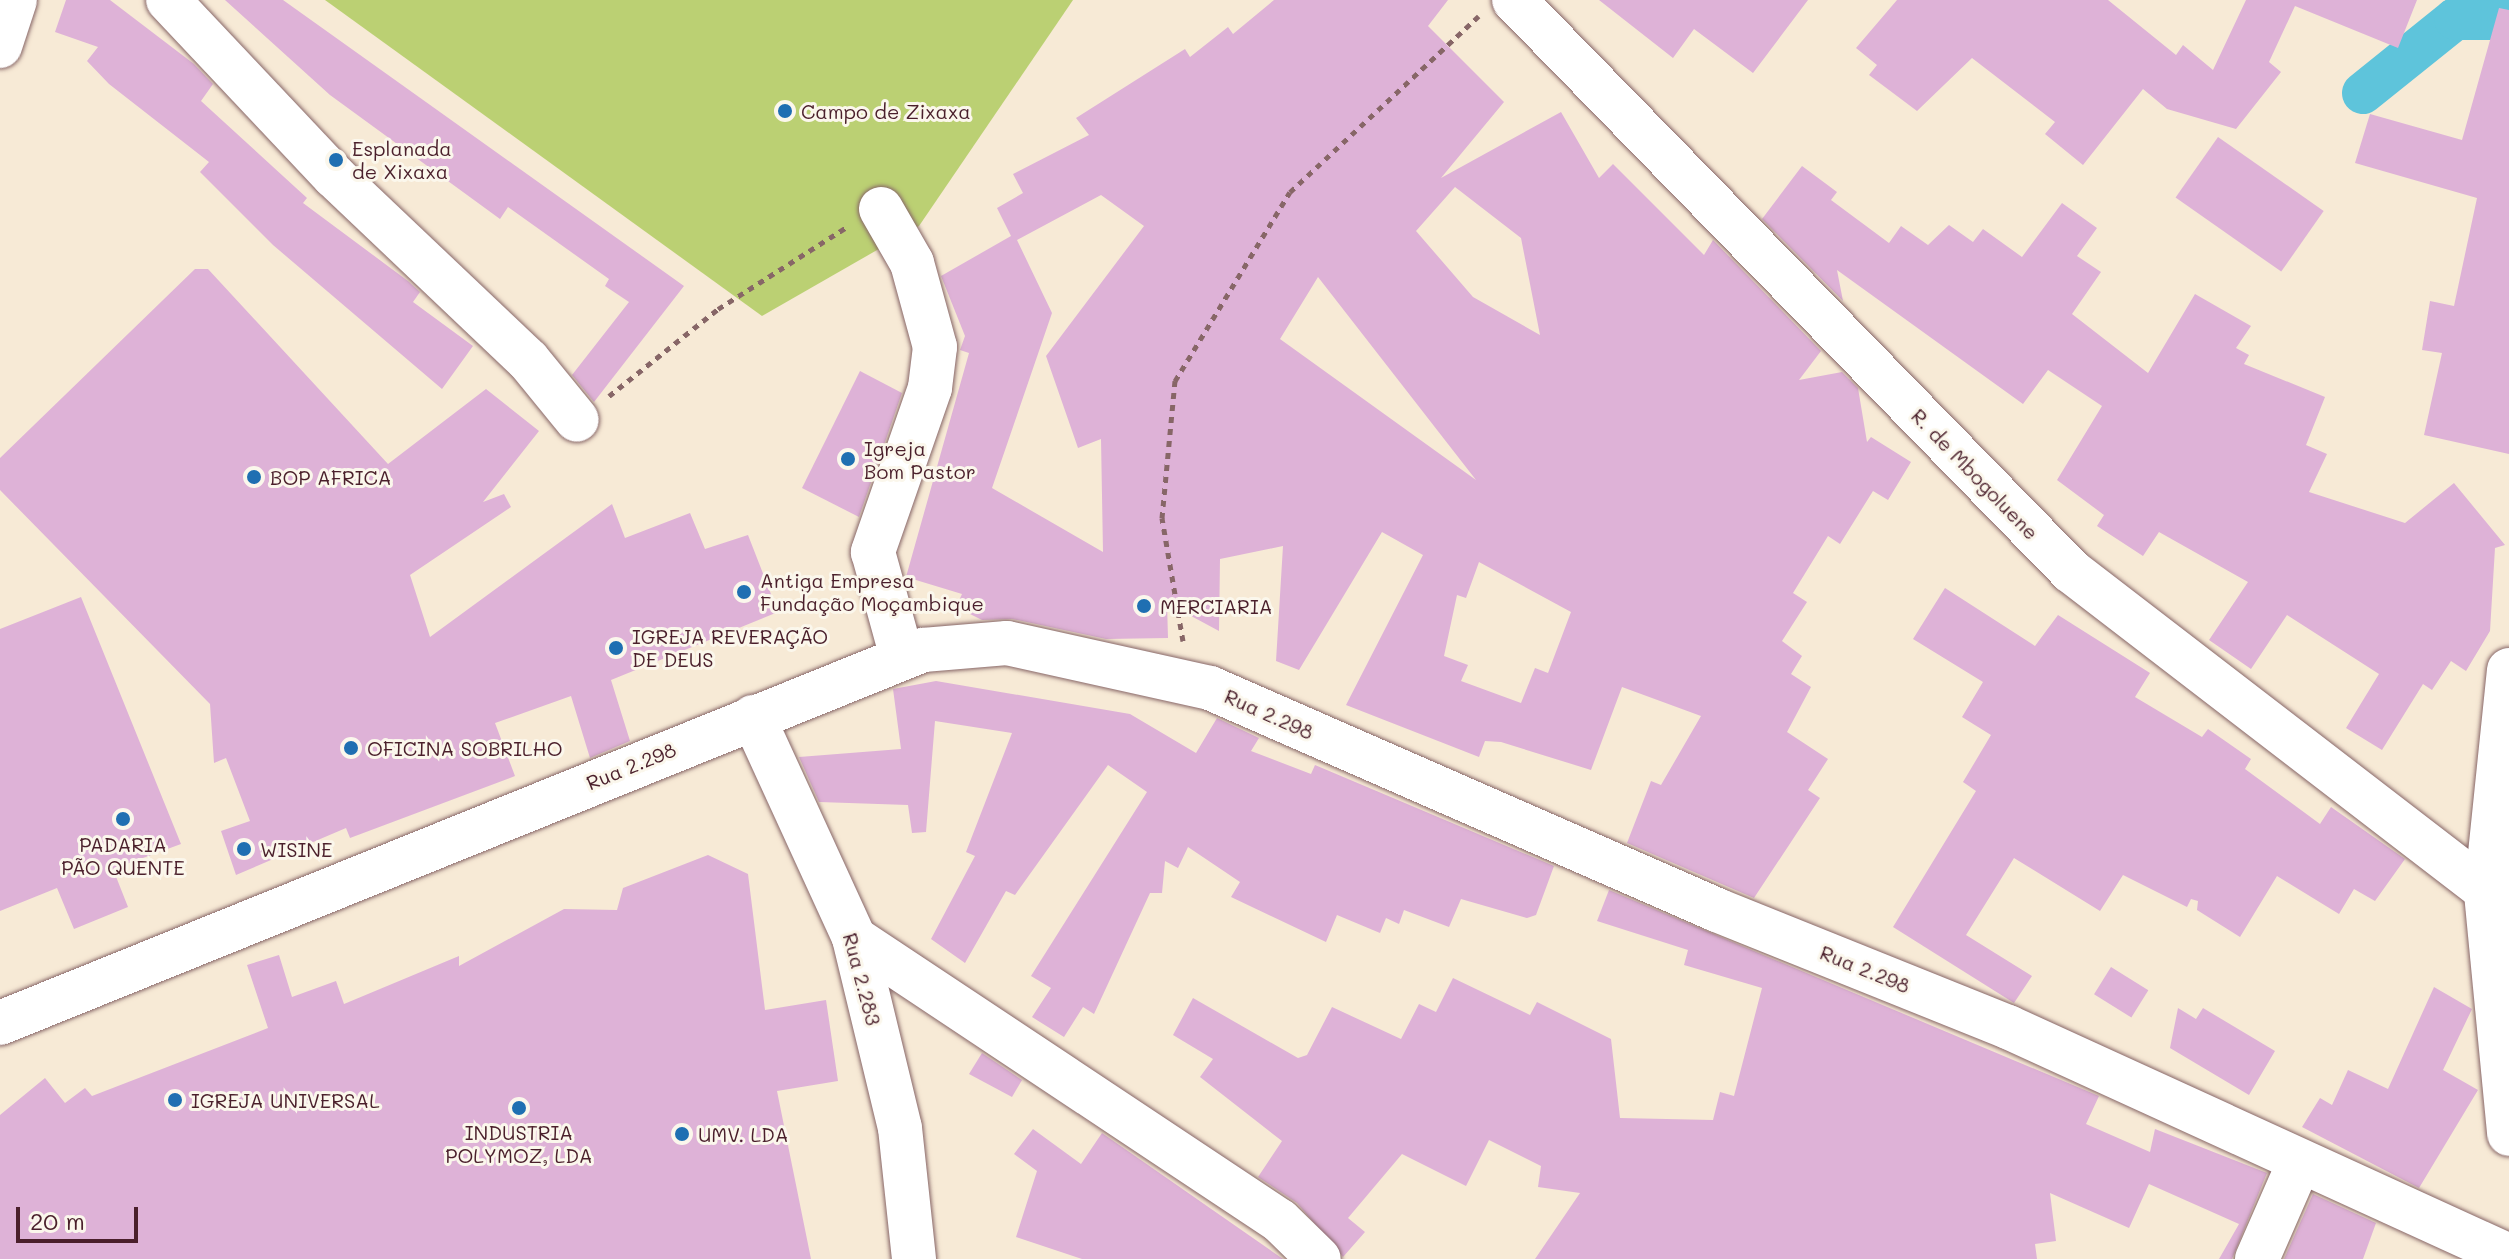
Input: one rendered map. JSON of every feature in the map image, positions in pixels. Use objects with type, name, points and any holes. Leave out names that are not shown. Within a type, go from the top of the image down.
[{"type":"street","points":[[0,46],[15,0]]},
{"type":"street","points":[[168,0],[334,176],[528,360],[577,420]]},
{"type":"street","name":"R. de Mbogoluene","points":[[1500,5],[2071,571],[2497,900]]},
{"type":"street","points":[[882,211],[912,263],[935,347],[930,388],[873,552],[902,657]]},
{"type":"street","name":"Rua 2.298","points":[[0,1023],[902,657],[1007,643],[1192,684],[2008,1027],[2299,1163],[2509,1256]]},
{"type":"street","points":[[2509,670],[2497,900],[2509,1134]]},
{"type":"street","name":"Rua 2.283","points":[[753,717],[854,938],[900,1128],[914,1259]]},
{"type":"street","points":[[854,938],[1280,1221],[1319,1259]]},
{"type":"street","points":[[2257,1259],[2299,1163]]},
{"type":"path","points":[[1192,684],[1162,518],[1175,381],[1290,192],[1500,5]]},
{"type":"path","points":[[577,420],[718,309],[848,225],[882,211]]},
{"type":"green space","points":[[325,0],[1073,0],[919,226],[762,316]]},
{"type":"building","points":[[66,0],[110,0],[194,64],[213,84],[201,101],[307,198],[303,203],[408,281],[420,292],[413,302],[473,346],[442,389],[273,245],[200,172],[209,162],[109,84],[87,61],[98,47],[55,32]]},
{"type":"building","points":[[225,0],[283,0],[684,286],[594,402],[572,375],[629,302],[605,286],[609,279],[508,207],[500,219],[330,95]]},
{"type":"building","points":[[1274,0],[1448,0],[1428,26],[1504,102],[1441,178],[1561,112],[1599,178],[1613,164],[1704,255],[1713,240],[1821,351],[1799,380],[1842,372],[1858,388],[1867,442],[1871,437],[1911,462],[1888,500],[1873,491],[1840,544],[1828,536],[1793,593],[1807,602],[1782,641],[1802,656],[1791,674],[1811,687],[1787,732],[1828,759],[1808,790],[1820,798],[1754,898],[1627,843],[1651,781],[1661,785],[1701,716],[1622,687],[1591,770],[1501,742],[1485,741],[1479,757],[1346,705],[1423,555],[1382,532],[1299,670],[1276,661],[1283,546],[1220,559],[1219,631],[1167,603],[1168,638],[1106,639],[1012,619],[982,620],[956,607],[962,594],[906,577],[969,353],[960,350],[965,336],[941,276],[1011,236],[997,208],[1023,193],[1013,174],[1089,135],[1076,118],[1185,49],[1190,57],[1228,27],[1233,34]],"holes":[[[1455,187],[1521,238],[1540,335],[1473,297],[1416,231]],[[1101,195],[1144,226],[1046,356],[1078,448],[1101,439],[1103,552],[992,488],[1052,313],[1017,240]],[[1318,277],[1476,480],[1280,339]],[[1479,562],[1571,612],[1548,673],[1535,668],[1521,703],[1461,681],[1468,665],[1444,656],[1457,595],[1466,598]]]},
{"type":"building","points":[[1599,0],[1808,0],[1753,73],[1694,29],[1673,58]]},
{"type":"building","points":[[1897,0],[2108,0],[2176,55],[2183,45],[2213,70],[2246,0],[2417,0],[2398,48],[2295,6],[2269,62],[2281,72],[2236,129],[2167,109],[2143,89],[2083,165],[2045,134],[2055,122],[1972,58],[1917,111],[1869,75],[1877,65],[1856,48]]},
{"type":"building","points":[[2499,8],[2509,10],[2509,454],[2424,435],[2442,353],[2422,350],[2430,301],[2454,306],[2477,198],[2355,163],[2370,114],[2462,140]]},
{"type":"building","points":[[2218,137],[2324,211],[2281,272],[2176,198]]},
{"type":"building","points":[[1802,166],[1837,192],[1831,200],[1889,243],[1901,226],[1928,245],[1949,225],[1973,242],[1983,229],[2022,257],[2062,203],[2097,228],[2077,256],[2101,272],[2072,314],[2148,373],[2195,294],[2251,326],[2236,348],[2249,355],[2244,364],[2325,397],[2306,445],[2327,454],[2309,492],[2405,523],[2454,483],[2505,545],[2495,548],[2490,631],[2466,671],[2451,661],[2432,690],[2423,684],[2382,750],[2346,728],[2379,674],[2287,615],[2251,669],[2209,640],[2248,582],[2159,532],[2143,556],[2097,526],[2104,515],[2057,480],[2102,406],[2048,370],[2023,404],[1837,270],[1843,301],[1762,219]]},
{"type":"building","points":[[195,269],[208,269],[388,464],[486,389],[539,431],[483,502],[504,494],[511,507],[410,575],[430,637],[612,504],[625,538],[690,513],[705,549],[748,535],[778,612],[611,680],[630,741],[590,758],[571,696],[495,723],[515,776],[350,838],[346,828],[236,875],[221,831],[250,821],[226,758],[214,763],[210,704],[0,490],[0,458]]},
{"type":"building","points":[[860,371],[902,393],[859,517],[802,488]]},
{"type":"building","points":[[1945,588],[2035,646],[2058,615],[2150,673],[2135,697],[2202,737],[2208,729],[2251,759],[2245,769],[2320,824],[2331,807],[2405,859],[2375,901],[2354,889],[2339,914],[2277,876],[2240,937],[2197,910],[2198,901],[2191,899],[2187,907],[2123,875],[2100,911],[2014,858],[1966,935],[2032,976],[2014,1003],[1893,927],[1976,791],[1963,782],[1991,735],[1962,717],[1983,682],[1913,639]]},
{"type":"building","points":[[81,597],[181,844],[113,869],[128,907],[74,929],[57,888],[0,911],[0,629]]},
{"type":"building","points":[[936,681],[1130,714],[1196,753],[1217,718],[1259,738],[1251,751],[1311,774],[1315,765],[1554,866],[1536,915],[1527,918],[1461,899],[1449,927],[1404,910],[1399,924],[1386,918],[1380,933],[1337,915],[1326,942],[1231,897],[1240,882],[1188,847],[1178,868],[1165,861],[1162,893],[1150,893],[1094,1014],[1083,1007],[1064,1037],[1032,1017],[1051,988],[1031,976],[1147,792],[1108,765],[1015,895],[1006,891],[965,963],[931,939],[975,856],[966,852],[1012,733],[935,721],[926,832],[912,833],[908,805],[819,802],[799,757],[901,749],[893,689]]},
{"type":"building","points":[[708,855],[748,874],[765,1010],[826,1000],[838,1081],[777,1091],[811,1259],[0,1259],[0,1115],[45,1078],[65,1103],[85,1088],[92,1096],[268,1028],[247,965],[279,955],[292,997],[336,981],[344,1004],[459,956],[459,966],[564,909],[617,910],[623,888]]},
{"type":"building","points":[[1609,890],[2099,1096],[2086,1124],[2150,1152],[2155,1129],[2267,1173],[2232,1259],[2219,1259],[2239,1224],[2149,1184],[2129,1228],[2050,1193],[2056,1241],[2035,1244],[2037,1259],[1535,1259],[1580,1193],[1538,1187],[1541,1166],[1489,1140],[1466,1186],[1402,1154],[1348,1218],[1365,1232],[1343,1257],[1297,1203],[1258,1177],[1282,1141],[1200,1077],[1213,1059],[1173,1035],[1193,998],[1298,1058],[1307,1055],[1332,1007],[1401,1039],[1419,1004],[1436,1012],[1453,978],[1530,1015],[1537,1002],[1611,1039],[1620,1118],[1713,1120],[1720,1092],[1734,1096],[1762,988],[1684,965],[1688,950],[1597,921]]},
{"type":"building","points":[[2111,967],[2148,990],[2131,1017],[2094,994]]},
{"type":"building","points":[[2434,987],[2472,1009],[2443,1070],[2478,1090],[2419,1188],[2302,1127],[2320,1098],[2332,1105],[2348,1070],[2388,1089]]},
{"type":"building","points":[[2178,1008],[2196,1019],[2203,1008],[2275,1051],[2249,1095],[2170,1048]]},
{"type":"building","points":[[982,1053],[1022,1080],[1012,1097],[969,1074]]},
{"type":"building","points":[[1033,1129],[1081,1164],[1102,1133],[1283,1259],[1082,1259],[1016,1237],[1037,1171],[1014,1154]]},
{"type":"building","points":[[2313,1194],[2376,1223],[2363,1259],[2284,1259]]},
{"type":"waterway","points":[[2363,93],[2455,19],[2509,19]]},
{"type":"place","name":"Campo de Zixaxa","points":[[785,111]]},
{"type":"place","name":"Esplanada de Xixaxa","points":[[336,160]]},
{"type":"place","name":"Igreja Bom Pastor","points":[[848,459]]},
{"type":"place","name":"BOP AFRICA","points":[[254,477]]},
{"type":"place","name":"Antiga Empresa Fundação Moçambique","points":[[744,592]]},
{"type":"place","name":"MERCIARIA","points":[[1144,606]]},
{"type":"place","name":"IGREJA REVERAÇÃO DE DEUS","points":[[616,648]]},
{"type":"place","name":"OFICINA SOBRILHO","points":[[351,748]]},
{"type":"place","name":"PADARIA PÃO QUENTE","points":[[123,819]]},
{"type":"place","name":"WISINE","points":[[244,849]]},
{"type":"place","name":"IGREJA UNIVERSAL","points":[[175,1100]]},
{"type":"place","name":"INDUSTRIA POLYMOZ, LDA","points":[[519,1108]]},
{"type":"place","name":"UMV. LDA","points":[[682,1134]]}]
